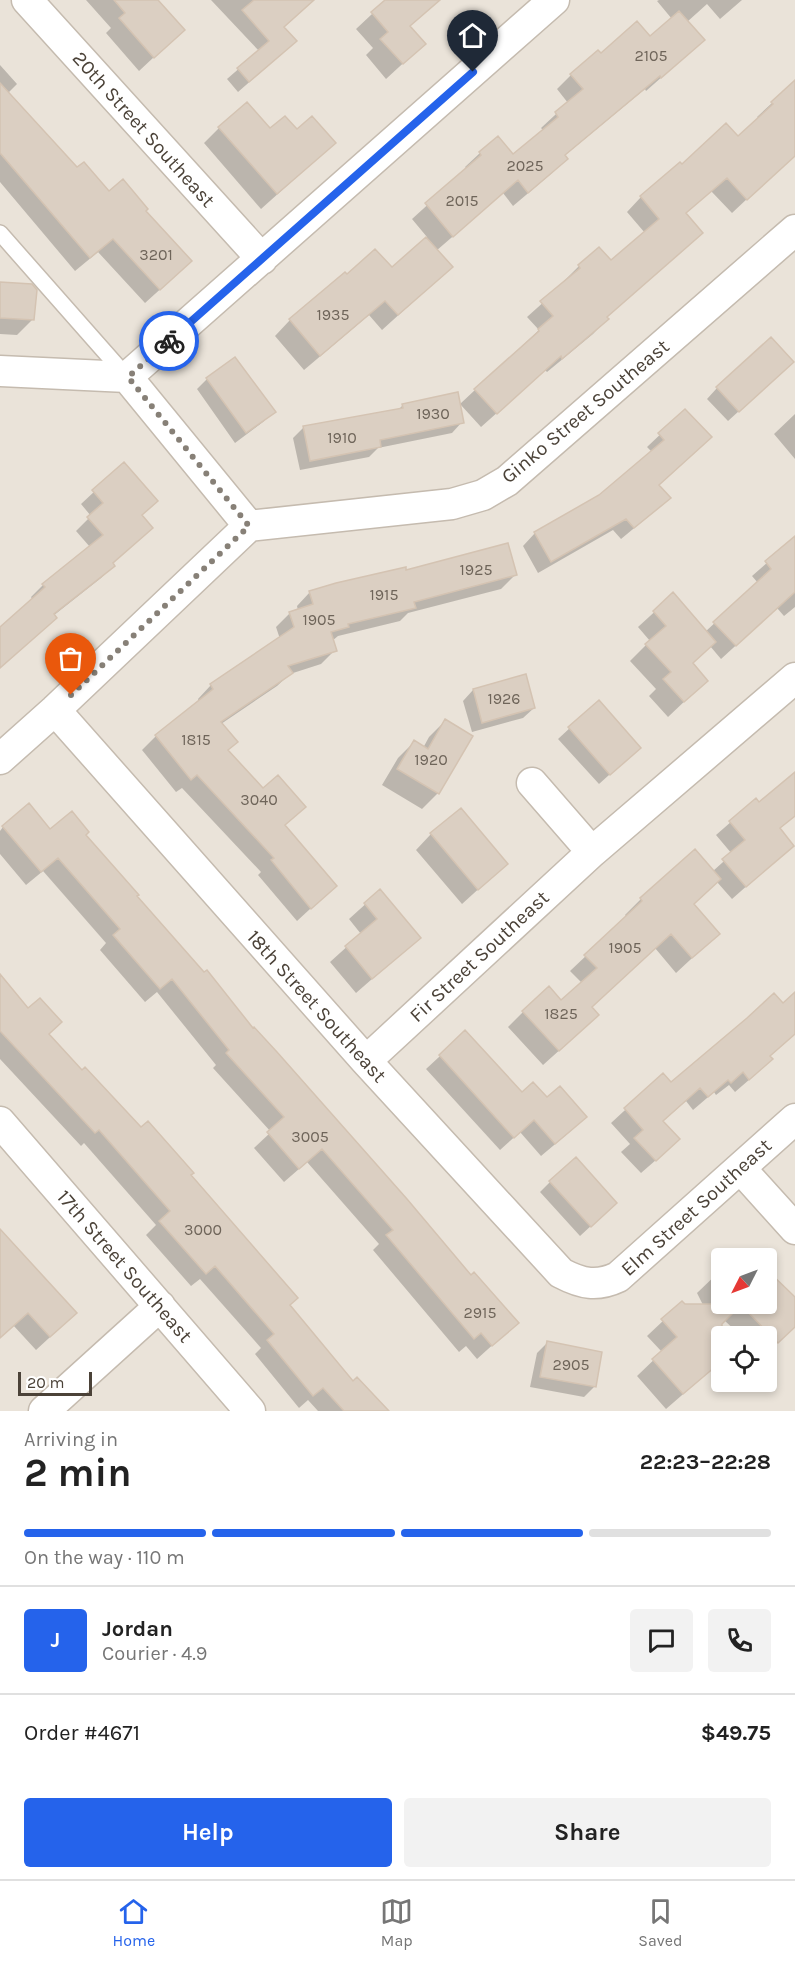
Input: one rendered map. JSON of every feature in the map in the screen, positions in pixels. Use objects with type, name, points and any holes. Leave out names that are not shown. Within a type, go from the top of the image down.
[{"type":"street","name":"20th Street Southeast","points":[[27,0],[262,259]]},
{"type":"street","points":[[0,371],[128,377],[262,259],[544,3]]},
{"type":"street","name":"Ginko Street Southeast","points":[[249,526],[452,504],[483,495],[507,481],[790,246]]},
{"type":"street","points":[[0,759],[55,710],[249,526],[128,377]]},
{"type":"street","name":"Fir Street Southeast","points":[[366,1060],[592,852],[795,678]]},
{"type":"street","name":"18th Street Southeast","points":[[55,710],[545,1258],[561,1273],[577,1281],[592,1284]]},
{"type":"street","points":[[532,783],[592,852]]},
{"type":"street","name":"Elm Street Southeast","points":[[592,1284],[606,1283],[618,1277],[795,1119]]},
{"type":"street","name":"17th Street Southeast","points":[[0,1122],[250,1411]]},
{"type":"street","points":[[741,1169],[795,1229]]},
{"type":"street","points":[[44,1411],[160,1306]]},
{"type":"lane","points":[[0,233],[128,377]]},
{"type":"shaded area","points":[[0,0],[795,0],[795,1411],[0,1411]]},
{"type":"building","points":[[114,0],[158,0],[185,30],[154,58],[119,18],[125,13]]},
{"type":"building","points":[[254,0],[314,0],[284,27],[297,41],[249,82],[237,68],[269,41],[242,10]]},
{"type":"building","points":[[385,0],[440,0],[410,26],[426,44],[403,64],[380,39],[388,32],[371,12]]},
{"type":"building","points":[[679,11],[705,40],[565,155],[568,159],[528,193],[518,180],[453,237],[425,203],[481,155],[479,152],[498,136],[513,154],[558,117],[555,112],[583,89],[570,74],[598,50],[601,53],[637,21],[650,36]]},
{"type":"building","points":[[795,80],[795,156],[747,200],[727,178],[686,213],[703,233],[607,317],[609,319],[562,359],[561,356],[497,414],[474,389],[553,316],[540,301],[580,268],[578,265],[599,247],[611,260],[659,219],[640,196],[680,162],[682,164],[726,123],[738,136]]},
{"type":"building","points":[[0,83],[77,167],[84,162],[109,191],[123,179],[148,209],[146,211],[192,261],[160,290],[113,239],[90,258],[0,153]]},
{"type":"building","points":[[247,102],[270,128],[285,116],[297,129],[312,116],[336,143],[277,194],[218,127]]},
{"type":"building","points":[[426,237],[453,267],[398,315],[385,301],[320,356],[289,319],[375,249],[392,267]]},
{"type":"building","points":[[0,282],[32,284],[37,290],[34,320],[0,318]]},
{"type":"building","points":[[771,337],[794,362],[739,412],[716,387]]},
{"type":"building","points":[[235,357],[276,412],[246,433],[206,378]]},
{"type":"building","points":[[458,392],[464,423],[380,440],[381,447],[310,461],[303,426],[403,408],[402,404]]},
{"type":"building","points":[[685,409],[712,437],[659,485],[671,498],[634,528],[626,519],[551,562],[534,532],[599,495],[664,440],[658,433]]},
{"type":"building","points":[[124,462],[158,501],[142,515],[153,528],[113,563],[115,566],[54,614],[57,618],[0,668],[0,627],[45,587],[42,584],[103,535],[87,517],[103,503],[92,490]]},
{"type":"building","points":[[795,536],[795,592],[736,646],[713,622],[771,569],[765,561]]},
{"type":"building","points":[[508,543],[517,575],[414,602],[416,608],[348,624],[349,627],[331,632],[337,651],[288,666],[293,673],[221,722],[238,742],[228,750],[263,788],[278,775],[306,807],[285,825],[337,886],[311,909],[271,860],[274,858],[197,775],[191,780],[155,735],[213,689],[210,684],[294,627],[289,612],[313,604],[309,591],[406,567],[406,570]]},
{"type":"building","points":[[673,592],[716,642],[693,663],[708,681],[684,702],[663,679],[671,672],[645,644],[666,626],[653,611]]},
{"type":"building","points":[[526,674],[535,708],[482,723],[473,689]]},
{"type":"building","points":[[599,700],[641,748],[610,775],[568,727]]},
{"type":"building","points":[[445,719],[473,736],[439,794],[397,769],[414,740],[428,749]]},
{"type":"building","points":[[795,772],[795,816],[780,828],[794,846],[746,887],[722,859],[745,840],[729,821],[756,798],[759,802]]},
{"type":"building","points":[[29,803],[50,829],[72,811],[89,832],[86,835],[139,895],[137,896],[204,972],[207,970],[253,1028],[407,1199],[471,1275],[474,1272],[519,1323],[492,1346],[481,1333],[474,1339],[386,1235],[393,1230],[322,1149],[299,1169],[267,1132],[284,1117],[226,1053],[229,1050],[172,979],[160,989],[113,935],[120,929],[58,858],[41,872],[2,826]]},
{"type":"building","points":[[461,808],[508,864],[478,890],[430,833]]},
{"type":"building","points":[[695,849],[721,879],[694,904],[720,934],[692,958],[671,934],[592,1007],[599,1015],[559,1051],[522,1011],[549,986],[561,1000],[597,968],[584,955],[642,901],[640,898]]},
{"type":"building","points":[[380,889],[421,938],[372,979],[345,946],[377,919],[364,903]]},
{"type":"building","points":[[0,974],[28,1008],[40,998],[62,1022],[49,1034],[82,1070],[85,1067],[141,1127],[148,1121],[194,1173],[191,1175],[298,1298],[290,1305],[353,1381],[357,1377],[389,1411],[344,1411],[323,1388],[313,1396],[267,1340],[274,1334],[215,1266],[206,1274],[159,1221],[170,1211],[99,1130],[95,1133],[0,1031]]},
{"type":"building","points":[[795,992],[795,1034],[770,1056],[773,1059],[749,1080],[743,1072],[731,1083],[728,1080],[708,1097],[700,1088],[663,1121],[680,1139],[656,1161],[634,1138],[643,1130],[624,1108],[663,1073],[671,1082],[774,993],[783,1003]]},
{"type":"building","points":[[465,1030],[522,1092],[533,1082],[547,1097],[560,1086],[587,1117],[555,1144],[534,1120],[514,1138],[439,1055]]},
{"type":"building","points":[[576,1157],[617,1203],[591,1227],[549,1181]]},
{"type":"building","points":[[0,1229],[77,1313],[50,1337],[28,1313],[0,1338]]},
{"type":"building","points":[[777,1280],[795,1297],[795,1327],[778,1343],[777,1326],[761,1326],[750,1314],[777,1314]]},
{"type":"building","points":[[682,1301],[685,1304],[711,1304],[711,1314],[732,1314],[722,1326],[711,1326],[711,1370],[683,1394],[652,1359],[677,1337],[661,1319]]},
{"type":"building","points":[[547,1341],[602,1352],[596,1387],[540,1377]]},
{"type":"way so far","points":[[71,695],[249,526],[128,377],[169,341]]},
{"type":"route","points":[[169,341],[473,72]]}]
